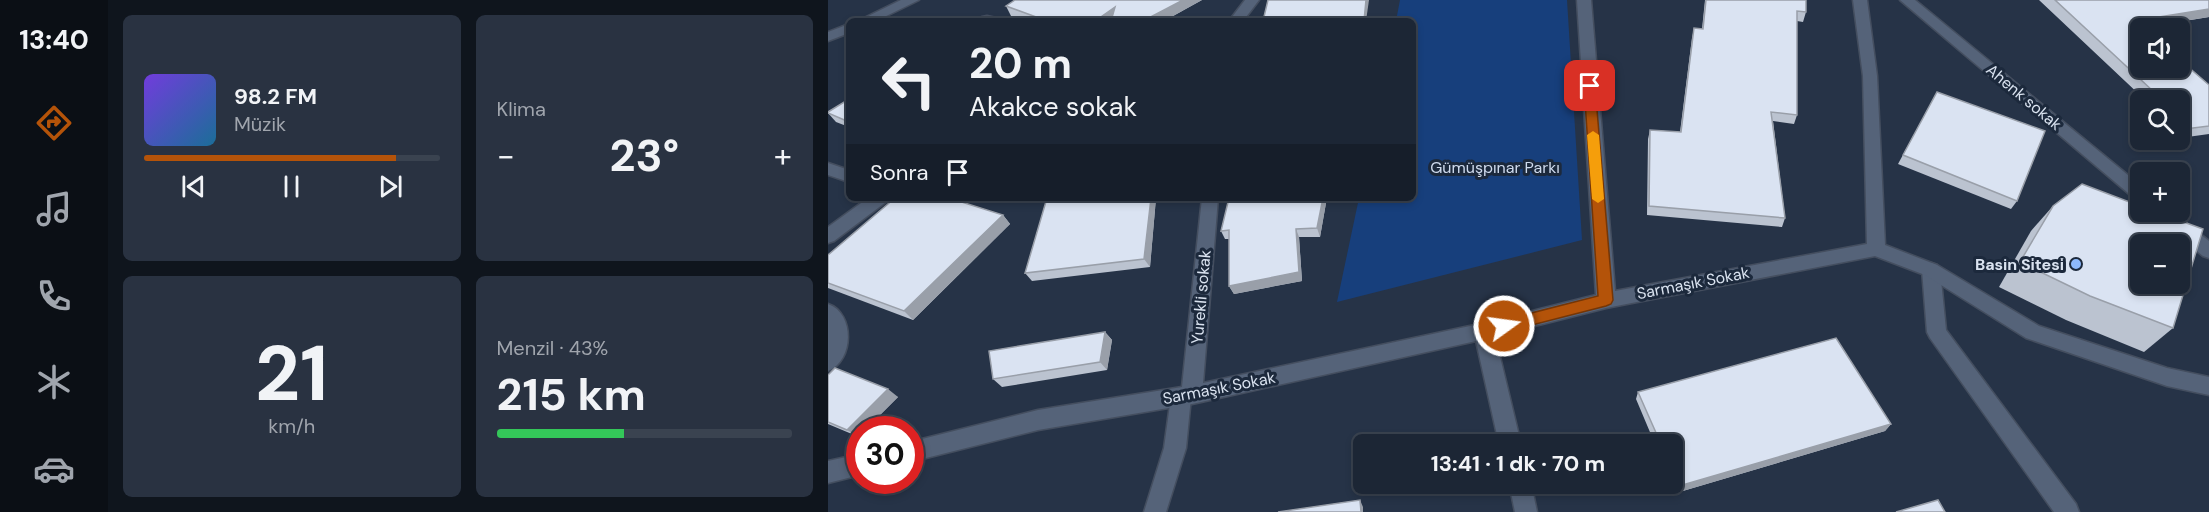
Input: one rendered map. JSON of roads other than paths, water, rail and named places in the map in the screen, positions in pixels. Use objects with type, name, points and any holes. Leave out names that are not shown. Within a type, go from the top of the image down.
[{"type":"street","points":[[872,18],[912,0]]},
{"type":"street","points":[[1238,18],[1252,0]]},
{"type":"street","points":[[1584,0],[1606,300]]},
{"type":"street","points":[[1860,0],[1870,76],[1876,249],[1931,270],[2033,332],[2167,377],[2209,386]]},
{"type":"street","name":"Ahenk sokak","points":[[1906,0],[2130,186]]},
{"type":"street","points":[[828,37],[846,29]]},
{"type":"street","points":[[828,169],[846,175]]},
{"type":"street","points":[[828,236],[876,201]]},
{"type":"street","name":"Yurekli sokak","points":[[1155,512],[1175,448],[1186,396],[1210,201]]},
{"type":"street","points":[[2173,222],[2209,251]]},
{"type":"street","name":"Sarmaşık Sokak","points":[[924,448],[1038,420],[1186,396],[1484,331],[1606,300],[1876,249]]},
{"type":"street","points":[[1931,270],[1937,332],[2068,512]]},
{"type":"street","points":[[828,312],[836,320],[838,342],[828,362]]},
{"type":"street","points":[[1484,331],[1508,434]]},
{"type":"street","points":[[828,472],[846,468]]},
{"type":"street","points":[[1522,494],[1526,512]]},
{"type":"place","name":"Basin Sitesi","points":[[2076,264]]},
{"type":"park label","name":"Gümüşpınar Parkı","points":[[1495,167]]}]
